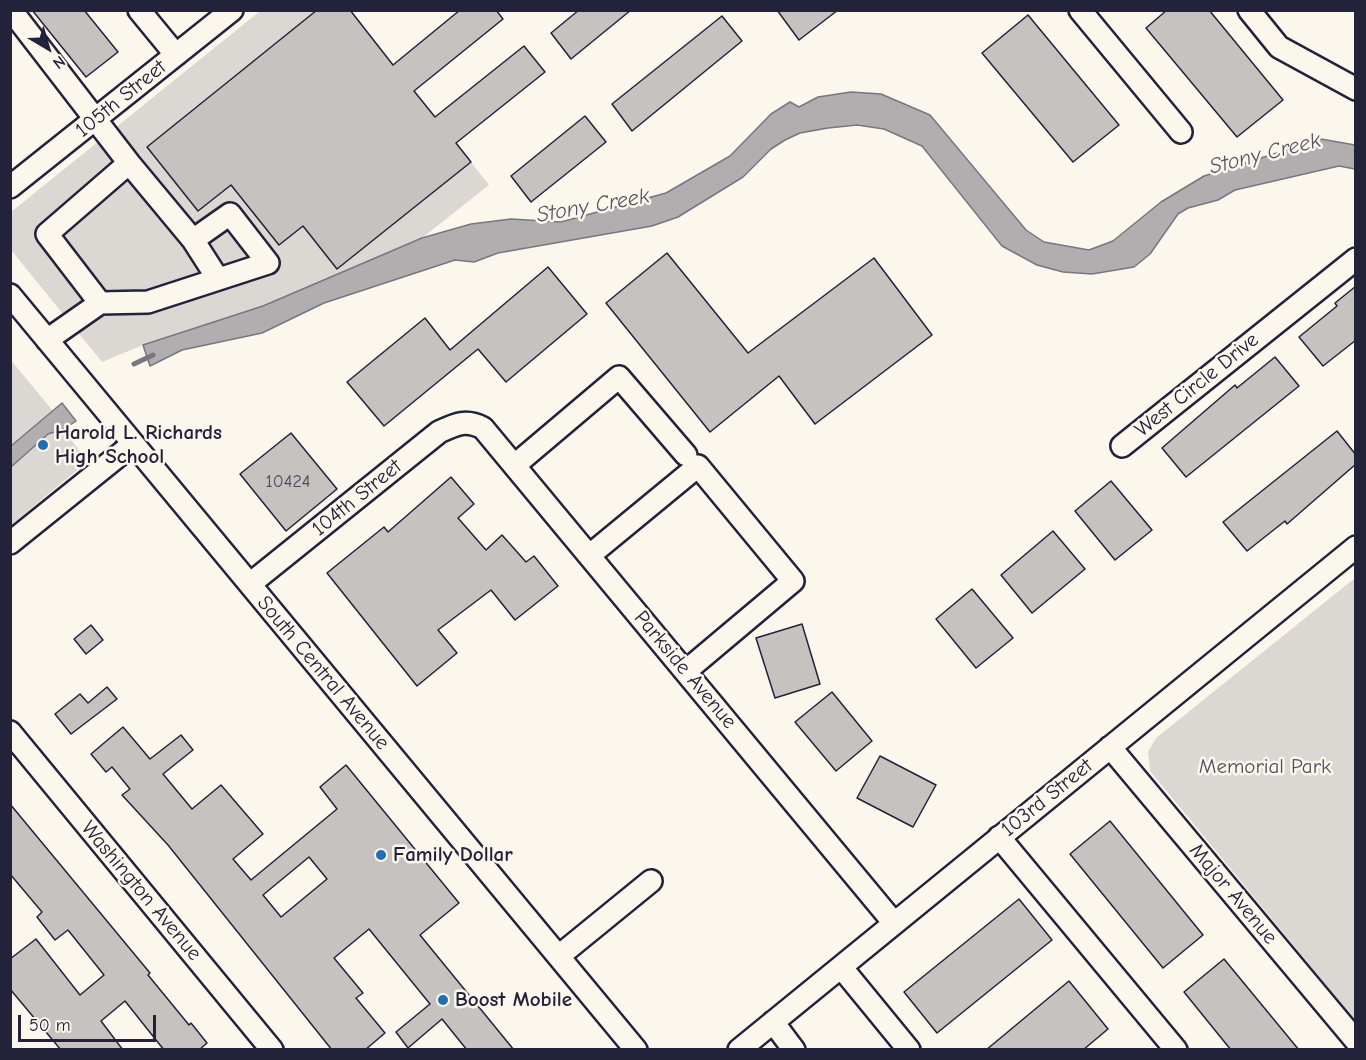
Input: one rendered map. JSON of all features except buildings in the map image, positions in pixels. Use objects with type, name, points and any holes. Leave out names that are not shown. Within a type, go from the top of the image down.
[{"type":"street","points":[[12,10],[129,164],[193,240],[218,279]]},
{"type":"street","points":[[139,10],[176,55]]},
{"type":"street","name":"105th Street","points":[[10,187],[232,10]]},
{"type":"street","points":[[1080,10],[1180,132]]},
{"type":"street","points":[[1249,10],[1279,47],[1356,89]]},
{"type":"street","points":[[100,303],[47,234],[129,164]]},
{"type":"street","points":[[47,340],[100,303],[148,302],[267,263],[230,214],[193,240]]},
{"type":"street","name":"West Circle Drive","points":[[1122,446],[1356,259]]},
{"type":"street","name":"South Central Avenue","points":[[10,295],[636,1050]]},
{"type":"street","points":[[515,465],[620,377],[686,455]]},
{"type":"street","name":"Parkside Avenue","points":[[470,421],[483,428],[515,465],[894,923]]},
{"type":"street","name":"104th Street","points":[[250,584],[439,432],[454,424],[470,421]]},
{"type":"street","points":[[10,543],[133,444]]},
{"type":"street","points":[[590,555],[698,466],[793,581],[686,671]]},
{"type":"street","name":"103rd Street","points":[[739,1050],[1356,546]]},
{"type":"street","name":"Washington Avenue","points":[[10,732],[272,1050]]},
{"type":"street","name":"Major Avenue","points":[[1110,747],[1356,1041]]},
{"type":"street","points":[[999,837],[1176,1050]]},
{"type":"street","points":[[559,956],[651,881]]},
{"type":"street","points":[[841,967],[909,1050]]},
{"type":"street","points":[[773,1022],[794,1050]]},
{"type":"green space","points":[[260,11],[351,11],[489,185],[422,238],[263,306],[143,345],[102,362],[11,250],[11,212]]},
{"type":"green space","points":[[10,359],[53,411],[11,446],[10,446]]},
{"type":"green space","points":[[64,429],[87,462],[11,525],[11,467],[48,434]]},
{"type":"green space","name":"Memorial Park","points":[[1355,578],[1355,1020],[1150,771],[1148,752],[1156,738]]},
{"type":"shaded area","points":[[851,92],[881,94],[930,115],[1026,230],[1044,242],[1089,250],[1113,241],[1161,202],[1204,176],[1321,139],[1355,145],[1355,169],[1339,166],[1235,190],[1218,200],[1188,208],[1178,214],[1150,254],[1134,267],[1092,274],[1063,272],[1037,265],[1002,246],[922,146],[884,129],[857,125],[828,128],[800,133],[785,140],[771,149],[743,177],[678,217],[652,226],[498,253],[474,262],[455,260],[324,303],[262,333],[182,350],[150,366],[143,345],[263,306],[422,238],[471,224],[511,219],[561,222],[666,193],[730,156],[771,114],[790,102],[799,107],[818,97]]},
{"type":"shaded area","points":[[62,403],[76,421],[64,429],[48,434],[11,467],[11,446]]},
{"type":"waterway","name":"Stony Creek","points":[[134,364],[153,355]]},
{"type":"place","name":"Harold L. Richards High School","points":[[43,445]]},
{"type":"place","name":"Family Dollar","points":[[381,855]]},
{"type":"place","name":"Boost Mobile","points":[[443,1000]]}]
